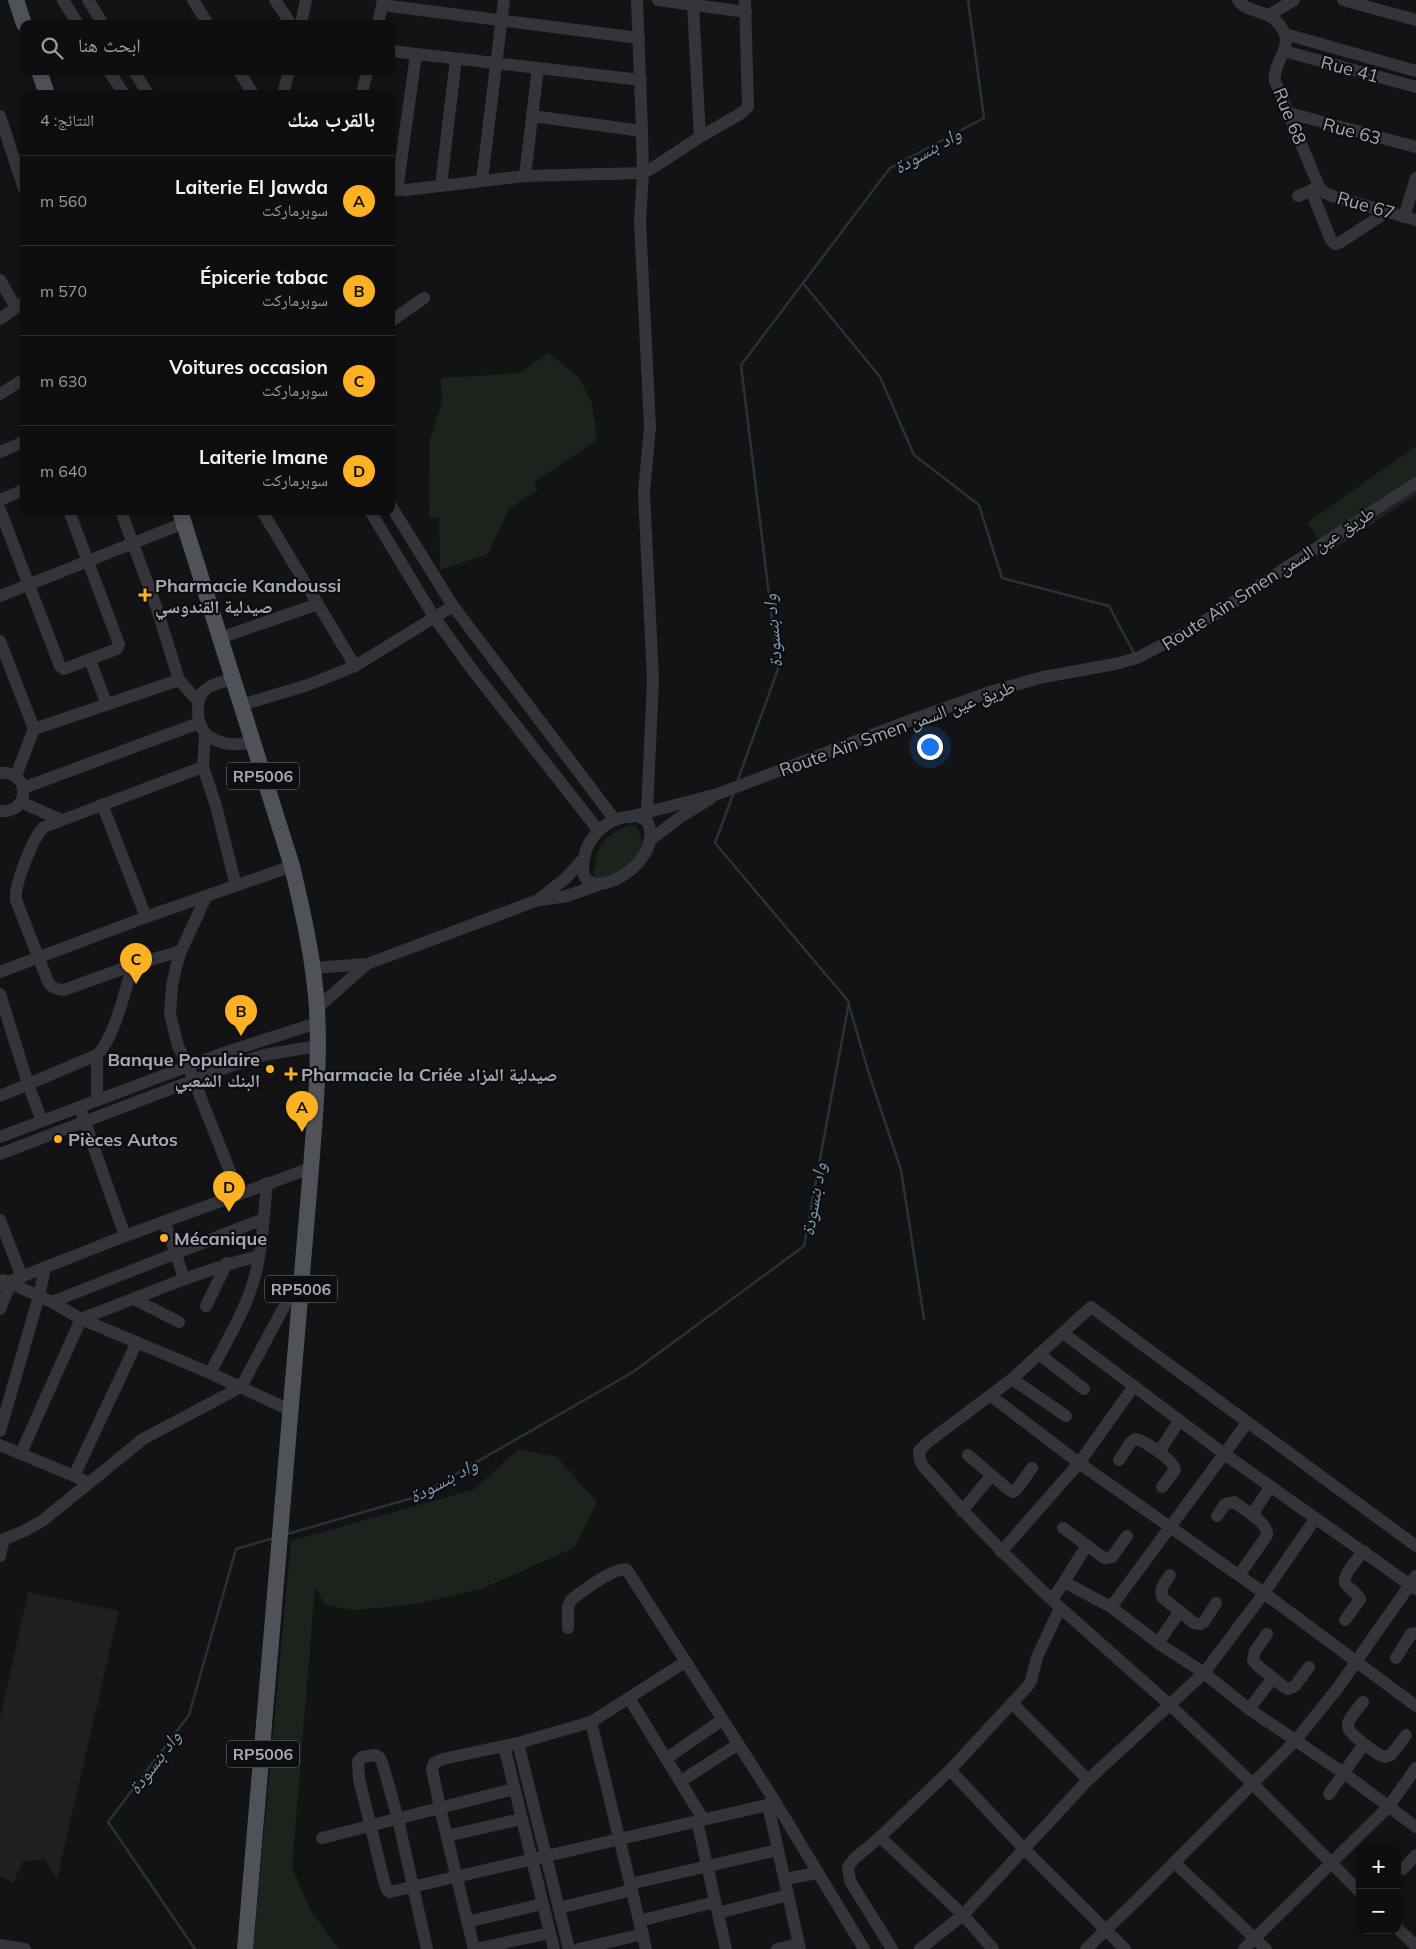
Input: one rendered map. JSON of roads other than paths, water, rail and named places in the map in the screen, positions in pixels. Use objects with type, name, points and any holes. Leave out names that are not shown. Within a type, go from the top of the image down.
[{"type":"main road","points":[[16,0],[23,20]]},
{"type":"main road","points":[[40,75],[46,90]]},
{"type":"main road","name":"RP5006","points":[[182,517],[292,866],[304,919],[317,1015],[318,1046],[311,1168],[292,1411],[280,1531],[245,1949]]},
{"type":"street","points":[[63,0],[76,20]]},
{"type":"street","points":[[88,0],[101,20]]},
{"type":"street","points":[[193,0],[206,20]]},
{"type":"street","points":[[275,0],[288,20]]},
{"type":"street","points":[[301,20],[306,0]]},
{"type":"street","points":[[482,180],[504,0]]},
{"type":"street","points":[[637,0],[642,131],[641,248],[650,427],[644,507],[653,680],[647,811]]},
{"type":"street","points":[[395,189],[420,189],[525,176],[642,173],[662,163],[700,137],[740,114],[748,107],[746,6],[692,5],[658,0]]},
{"type":"street","points":[[1343,0],[1416,20]]},
{"type":"street","points":[[379,20],[382,2],[639,38]]},
{"type":"street","points":[[1269,15],[1288,2]]},
{"type":"street","points":[[1242,4],[1269,15],[1279,24],[1285,34]]},
{"type":"street","points":[[692,5],[700,137]]},
{"type":"street","name":"Rue 68","points":[[1285,34],[1286,44],[1275,78],[1289,113],[1331,240],[1335,244],[1342,242],[1388,211]]},
{"type":"street","name":"Rue 41","points":[[1285,34],[1416,71]]},
{"type":"street","name":"Rue 41","points":[[1284,51],[1416,87]]},
{"type":"street","points":[[395,52],[641,80]]},
{"type":"street","points":[[395,183],[416,55]]},
{"type":"street","points":[[441,185],[456,59]]},
{"type":"street","points":[[525,176],[538,68]]},
{"type":"street","points":[[112,75],[121,90]]},
{"type":"street","points":[[136,75],[146,90]]},
{"type":"street","points":[[241,75],[250,90]]},
{"type":"street","points":[[284,90],[288,75]]},
{"type":"street","points":[[363,90],[366,75]]},
{"type":"street","name":"Rue 63","points":[[1289,113],[1416,147]]},
{"type":"street","points":[[0,116],[20,177]]},
{"type":"street","points":[[532,116],[642,131]]},
{"type":"street","points":[[1410,218],[1416,178]]},
{"type":"street","points":[[1298,196],[1315,189]]},
{"type":"street","name":"Rue 67","points":[[1315,189],[1332,196],[1410,218]]},
{"type":"street","points":[[0,280],[20,305],[0,319]]},
{"type":"street","points":[[395,318],[424,298]]},
{"type":"street","points":[[0,394],[20,382]]},
{"type":"street","points":[[0,452],[20,444]]},
{"type":"street","name":"Route Aïn Smen طريق عين السمن","points":[[629,817],[733,789],[903,723],[993,691],[1052,676],[1126,662],[1152,652],[1189,631],[1416,482]]},
{"type":"street","points":[[0,500],[20,492]]},
{"type":"street","points":[[0,510],[61,667],[65,669],[118,649],[119,644],[71,515]]},
{"type":"street","points":[[395,512],[453,606],[615,820]]},
{"type":"street","points":[[122,515],[157,609],[180,680],[198,701]]},
{"type":"street","points":[[264,515],[355,666]]},
{"type":"street","points":[[372,515],[434,617],[474,672],[599,831]]},
{"type":"street","points":[[0,596],[133,544],[182,517]]},
{"type":"street","points":[[220,638],[318,604]]},
{"type":"street","points":[[241,705],[308,685],[355,666],[453,606]]},
{"type":"street","points":[[0,641],[34,729],[16,776]]},
{"type":"street","points":[[90,660],[107,704]]},
{"type":"street","points":[[233,679],[210,686],[198,701],[199,723],[205,735],[203,767],[216,806],[236,886]]},
{"type":"street","points":[[34,729],[180,680]]},
{"type":"street","points":[[23,788],[199,723]]},
{"type":"street","points":[[205,735],[215,741],[227,744],[253,742]]},
{"type":"street","points":[[181,951],[60,990],[50,986],[16,900],[16,888],[38,834],[44,827],[203,767]]},
{"type":"street","points":[[0,773],[16,776],[23,788],[24,795],[21,802],[12,810],[0,811]]},
{"type":"street","name":"Route Aïn Smen طريق عين السمن","points":[[649,841],[679,818],[718,794]]},
{"type":"street","points":[[21,802],[61,820]]},
{"type":"street","points":[[102,804],[146,917]]},
{"type":"street","points":[[312,968],[367,964],[538,900],[575,894],[615,880],[629,872],[642,857],[649,841],[650,830],[646,821],[638,816],[615,820],[599,831],[589,843],[583,868],[585,876],[591,883],[598,885]]},
{"type":"street","points":[[538,900],[562,882],[584,858]]},
{"type":"street","points":[[0,972],[146,917],[292,866]]},
{"type":"street","points":[[206,897],[181,951],[172,986],[170,1014],[178,1046],[194,1080],[239,1194]]},
{"type":"street","points":[[0,1137],[256,1041],[317,1015],[367,964]]},
{"type":"street","points":[[0,1096],[97,1055],[105,1045],[111,1032],[133,965]]},
{"type":"street","points":[[0,994],[28,1084],[42,1121]]},
{"type":"street","points":[[0,1040],[14,1038]]},
{"type":"street","points":[[0,1154],[264,1055],[318,1046]]},
{"type":"street","points":[[97,1055],[97,1100]]},
{"type":"street","points":[[80,1107],[125,1236]]},
{"type":"street","points":[[8,1281],[311,1168]]},
{"type":"street","points":[[210,1373],[247,1301],[256,1272],[267,1184]]},
{"type":"street","points":[[52,1302],[263,1219]]},
{"type":"street","points":[[0,1220],[8,1281],[0,1309]]},
{"type":"street","points":[[165,1223],[184,1278]]},
{"type":"street","points":[[21,1453],[81,1319],[184,1278],[227,1263],[259,1256]]},
{"type":"street","points":[[206,1306],[227,1263]]},
{"type":"street","points":[[0,1431],[39,1296],[45,1268]]},
{"type":"street","points":[[0,1556],[2,1540],[42,1521],[143,1439],[241,1387],[302,1273]]},
{"type":"street","points":[[8,1281],[52,1302],[81,1319],[210,1373],[292,1411]]},
{"type":"street","points":[[134,1299],[179,1322]]},
{"type":"street","points":[[1357,1889],[1253,1784],[1170,1705],[1056,1604],[1001,1552],[923,1466],[920,1460],[920,1450],[1012,1379],[1091,1307],[1416,1546]]},
{"type":"street","points":[[1063,1333],[1222,1453],[1315,1519],[1414,1583],[1320,1712],[1296,1741],[1086,1949]]},
{"type":"street","points":[[74,1476],[137,1342]]},
{"type":"street","points":[[1039,1354],[1084,1389]]},
{"type":"street","points":[[1012,1379],[1066,1416]]},
{"type":"street","points":[[1001,1552],[1079,1463],[1134,1386]]},
{"type":"street","points":[[990,1396],[1079,1463],[1264,1593],[1416,1706]]},
{"type":"street","points":[[1159,1452],[1179,1420]]},
{"type":"street","points":[[1111,1607],[1170,1528],[1222,1453],[1247,1423]]},
{"type":"street","points":[[1120,1460],[1131,1442],[1135,1439],[1159,1452],[1174,1466],[1175,1470],[1162,1488]]},
{"type":"street","points":[[0,1445],[88,1483]]},
{"type":"street","points":[[968,1455],[991,1476],[1013,1492],[1032,1468]]},
{"type":"street","points":[[962,1511],[991,1476]]},
{"type":"street","points":[[1252,1514],[1270,1487]]},
{"type":"street","points":[[1217,1516],[1226,1504],[1230,1502],[1252,1514],[1266,1527],[1267,1535],[1244,1568]]},
{"type":"street","points":[[920,1949],[963,1915],[1088,1780],[1204,1673],[1264,1593],[1315,1519]]},
{"type":"street","points":[[1063,1528],[1108,1559],[1112,1557],[1127,1536]]},
{"type":"street","points":[[892,1949],[848,1876],[848,1868],[852,1861],[950,1770],[1031,1681],[1037,1657],[1064,1582],[1087,1545]]},
{"type":"street","points":[[1346,1620],[1360,1599],[1344,1580],[1364,1551]]},
{"type":"street","points":[[568,1628],[567,1610],[572,1599],[613,1572],[626,1569],[864,1949]]},
{"type":"street","points":[[1170,1575],[1161,1590],[1163,1598],[1194,1622],[1200,1624],[1204,1622],[1216,1603]]},
{"type":"street","points":[[1064,1582],[1111,1607],[1204,1673],[1249,1709],[1345,1774],[1416,1827]]},
{"type":"street","points":[[1158,1642],[1180,1611]]},
{"type":"street","points":[[1396,1658],[1411,1634],[1416,1633]]},
{"type":"street","points":[[1267,1634],[1255,1651],[1253,1660],[1284,1687],[1290,1689],[1295,1686],[1309,1667]]},
{"type":"street","points":[[550,1932],[475,1949],[440,1808],[432,1768],[435,1761],[518,1743],[591,1722],[685,1662]]},
{"type":"street","points":[[1249,1709],[1273,1678]]},
{"type":"street","points":[[629,1698],[681,1781],[700,1820],[706,1866],[726,1949]]},
{"type":"street","points":[[1363,1702],[1350,1719],[1349,1733],[1380,1756],[1386,1757],[1393,1753],[1406,1735]]},
{"type":"street","points":[[1012,1703],[1088,1780]]},
{"type":"street","points":[[667,1758],[722,1720]]},
{"type":"street","points":[[591,1722],[646,1949]]},
{"type":"street","points":[[518,1743],[569,1949]]},
{"type":"street","points":[[1329,1794],[1345,1774],[1364,1744]]},
{"type":"street","points":[[681,1781],[738,1745]]},
{"type":"street","points":[[504,1746],[554,1949]]},
{"type":"street","points":[[428,1949],[414,1886],[398,1819],[382,1762],[377,1756],[370,1755],[360,1758],[357,1766],[387,1891],[391,1892],[414,1886],[456,1876],[531,1860],[620,1838],[772,1804]]},
{"type":"street","points":[[1244,1949],[1389,1806],[1416,1768]]},
{"type":"street","points":[[950,1770],[1025,1850],[1125,1949]]},
{"type":"street","points":[[322,1838],[514,1789]]},
{"type":"street","points":[[772,1804],[778,1850],[800,1947],[777,1949]]},
{"type":"street","points":[[447,1836],[521,1819]]},
{"type":"street","points":[[880,1837],[963,1915],[993,1949]]},
{"type":"street","points":[[559,1908],[706,1866],[778,1850]]},
{"type":"street","points":[[1403,1868],[1416,1855]]},
{"type":"street","points":[[1174,1862],[1266,1949]]},
{"type":"street","points":[[785,1880],[817,1873]]},
{"type":"street","points":[[639,1921],[788,1895]]},
{"type":"street","points":[[467,1922],[542,1904]]},
{"type":"street","points":[[1401,1932],[1415,1944]]},
{"type":"street","points":[[579,1949],[642,1934]]},
{"type":"street","points":[[0,1945],[25,1949]]},
{"type":"waterway","name":"واد بنسودة","points":[[737,782],[778,669],[741,365],[890,168],[984,118],[968,0]]},
{"type":"waterway","name":"واد بنسودة","points":[[803,283],[880,377],[914,455],[979,505],[1002,578],[1109,606],[1135,655]]},
{"type":"waterway","name":"واد بنسودة","points":[[287,1534],[416,1497],[633,1372],[804,1246],[849,1002],[715,843],[734,792]]},
{"type":"waterway","name":"واد بنسودة","points":[[849,1005],[869,1074],[901,1170],[924,1319]]},
{"type":"waterway","name":"واد بنسودة","points":[[195,1949],[108,1822],[189,1715],[236,1549],[274,1538]]},
{"type":"place","name":"Pharmacie Kandoussi صيدلية القندوسي","points":[[145,595]]},
{"type":"place","name":"Voitures occasion","points":[[136,984]]},
{"type":"place","name":"Épicerie tabac","points":[[241,1036]]},
{"type":"place","name":"Banque Populaire البنك الشعبي","points":[[270,1069]]},
{"type":"place","name":"Pharmacie la Criée صيدلية المزاد","points":[[291,1074]]},
{"type":"place","name":"Laiterie El Jawda","points":[[302,1132]]},
{"type":"place","name":"Pièces Autos","points":[[58,1139]]},
{"type":"place","name":"Laiterie Imane","points":[[229,1212]]},
{"type":"place","name":"Mécanique","points":[[164,1238]]}]
